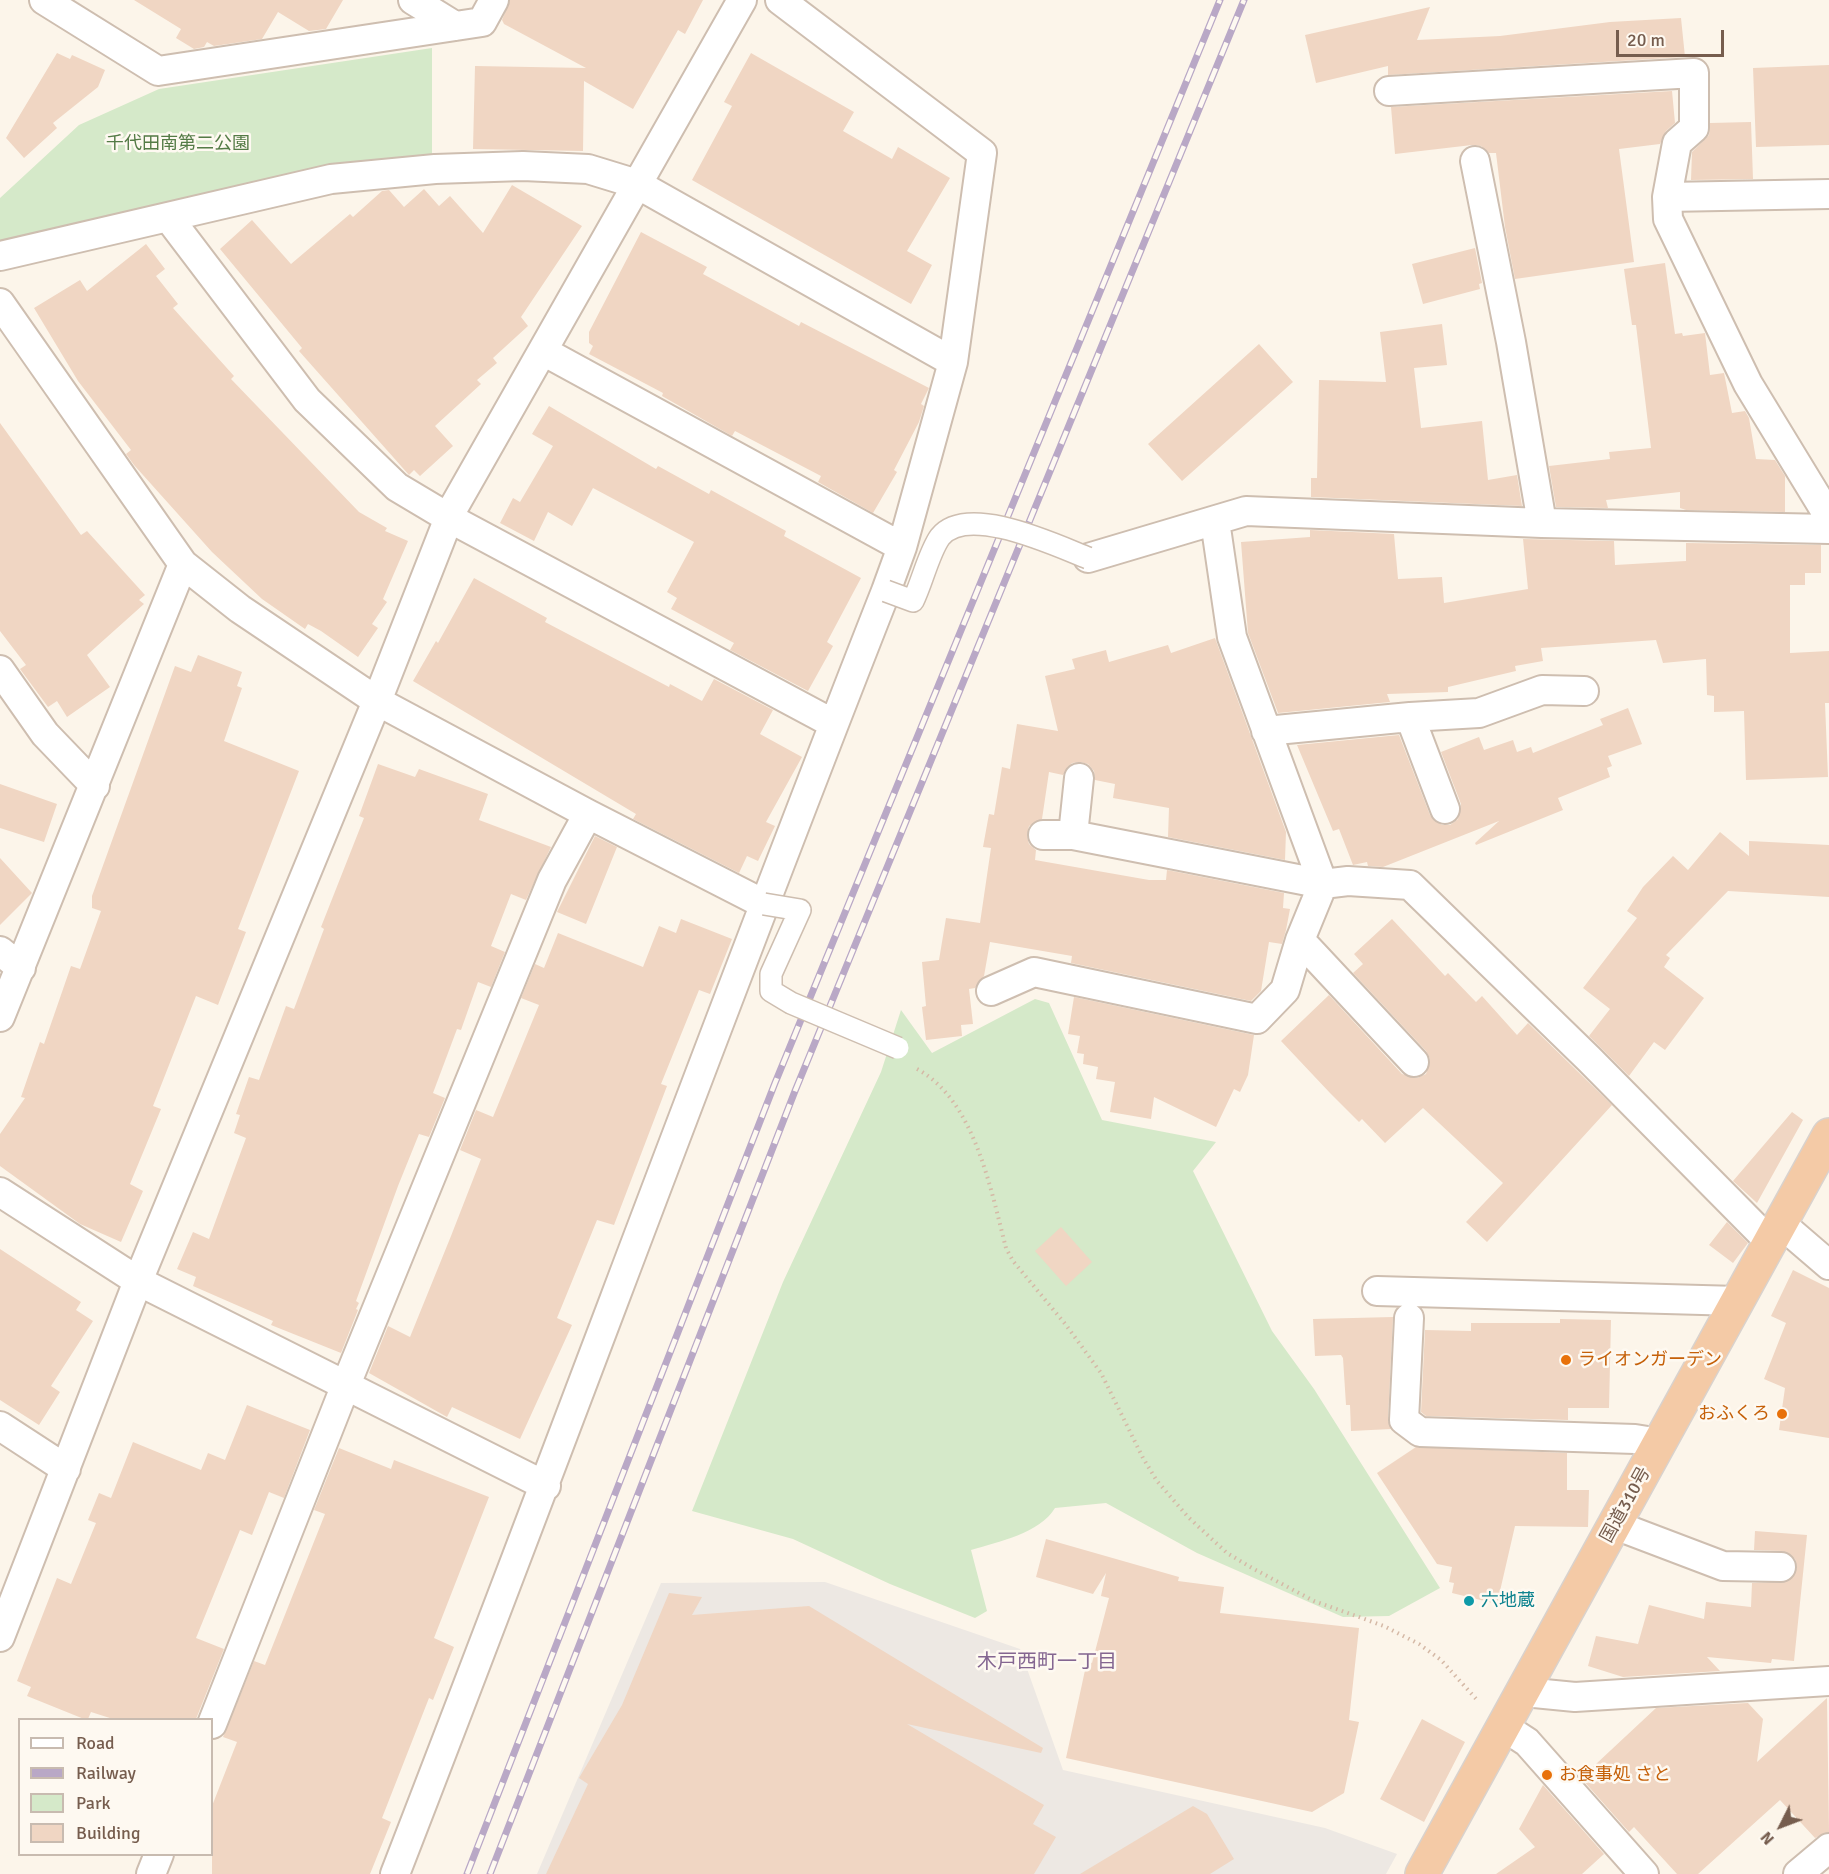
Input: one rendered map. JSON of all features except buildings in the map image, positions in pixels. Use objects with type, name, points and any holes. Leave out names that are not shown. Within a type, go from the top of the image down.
[{"type":"highway","name":"国道310号","points":[[1422,1874],[1829,1135]]},
{"type":"street","points":[[44,0],[158,71],[482,22],[494,0]]},
{"type":"street","points":[[412,0],[455,26]]},
{"type":"street","points":[[0,1637],[138,1281],[377,701],[449,518],[742,0]]},
{"type":"street","points":[[395,1874],[546,1486],[764,904],[886,591],[902,547],[953,362],[982,153],[780,0]]},
{"type":"street","points":[[1389,91],[1694,73],[1694,128],[1677,143],[1667,197],[1668,219],[1748,384],[1829,517]]},
{"type":"street","points":[[1476,161],[1511,342],[1542,522]]},
{"type":"street","points":[[0,256],[331,179],[435,169],[523,166],[588,169],[637,184],[953,362]]},
{"type":"street","points":[[1667,197],[1829,194]]},
{"type":"street","points":[[168,217],[307,400],[397,487],[449,518],[834,724]]},
{"type":"street","points":[[0,303],[183,564],[240,609],[377,701],[588,814],[764,904],[800,910],[771,974],[771,991],[791,1003],[898,1048]]},
{"type":"street","points":[[543,351],[902,547]]},
{"type":"street","points":[[886,591],[913,601],[939,538],[951,527],[970,523],[1026,534],[1088,558],[1246,511],[1542,522],[1829,529]]},
{"type":"street","points":[[991,991],[1034,972],[1257,1019],[1285,990],[1300,940],[1323,884],[1232,637],[1215,521]]},
{"type":"street","points":[[0,1017],[11,959],[95,786],[183,564]]},
{"type":"street","points":[[0,670],[45,734],[95,786]]},
{"type":"street","points":[[1266,731],[1410,717],[1479,713],[1542,690],[1584,691]]},
{"type":"street","points":[[1410,717],[1445,809]]},
{"type":"street","points":[[1073,835],[1078,778]]},
{"type":"street","points":[[213,1721],[345,1387],[552,880],[588,814]]},
{"type":"street","points":[[1044,835],[1073,835],[1323,884],[1348,881],[1410,885],[1589,1059],[1775,1233],[1829,1265]]},
{"type":"street","points":[[1300,940],[1414,1062]]},
{"type":"street","points":[[0,1192],[138,1281],[546,1486]]},
{"type":"street","points":[[1377,1291],[1738,1301]]},
{"type":"street","points":[[1409,1318],[1404,1420],[1420,1432],[1635,1439],[1660,1443]]},
{"type":"street","points":[[0,1426],[66,1469]]},
{"type":"street","points":[[1615,1525],[1723,1566],[1781,1567]]},
{"type":"street","points":[[1524,1692],[1575,1697],[1829,1681]]},
{"type":"street","points":[[1504,1727],[1527,1742],[1644,1874]]},
{"type":"street","points":[[1806,1871],[1829,1848]]},
{"type":"street","points":[[151,1874],[158,1856]]},
{"type":"path","points":[[898,1048],[901,1060],[925,1072],[963,1116],[978,1147],[1006,1248],[1013,1261],[1066,1324],[1101,1373],[1157,1481],[1188,1517],[1227,1553],[1252,1568],[1314,1601],[1384,1626],[1419,1644],[1441,1660],[1504,1727]]},
{"type":"shaded area","points":[[825,1582],[1020,1649],[1063,1770],[1325,1828],[1397,1854],[1386,1874],[537,1874],[661,1583]]},
{"type":"green space","name":"千代田南第二公園","points":[[432,48],[432,160],[0,249],[0,198],[79,125],[159,89]]},
{"type":"green space","points":[[1035,999],[1049,1003],[1102,1120],[1216,1142],[1193,1171],[1272,1331],[1314,1389],[1440,1588],[1389,1616],[1343,1617],[1197,1553],[1106,1503],[1055,1508],[1048,1517],[1029,1530],[971,1550],[987,1611],[975,1618],[890,1584],[793,1539],[692,1511],[783,1282],[881,1072],[901,1010],[932,1053]]},
{"type":"railway","points":[[467,1874],[775,1083],[1220,0]]},
{"type":"railway","points":[[490,1874],[795,1091],[1244,0]]},
{"type":"place","name":"ライオンガーデン","points":[[1566,1360]]},
{"type":"place","name":"おふくろ","points":[[1782,1414]]},
{"type":"place","name":"六地蔵","points":[[1469,1601]]},
{"type":"place","name":"お食事処 さと","points":[[1547,1775]]},
{"type":"district","name":"木戸西町一丁目","points":[[1047,1663]]}]
